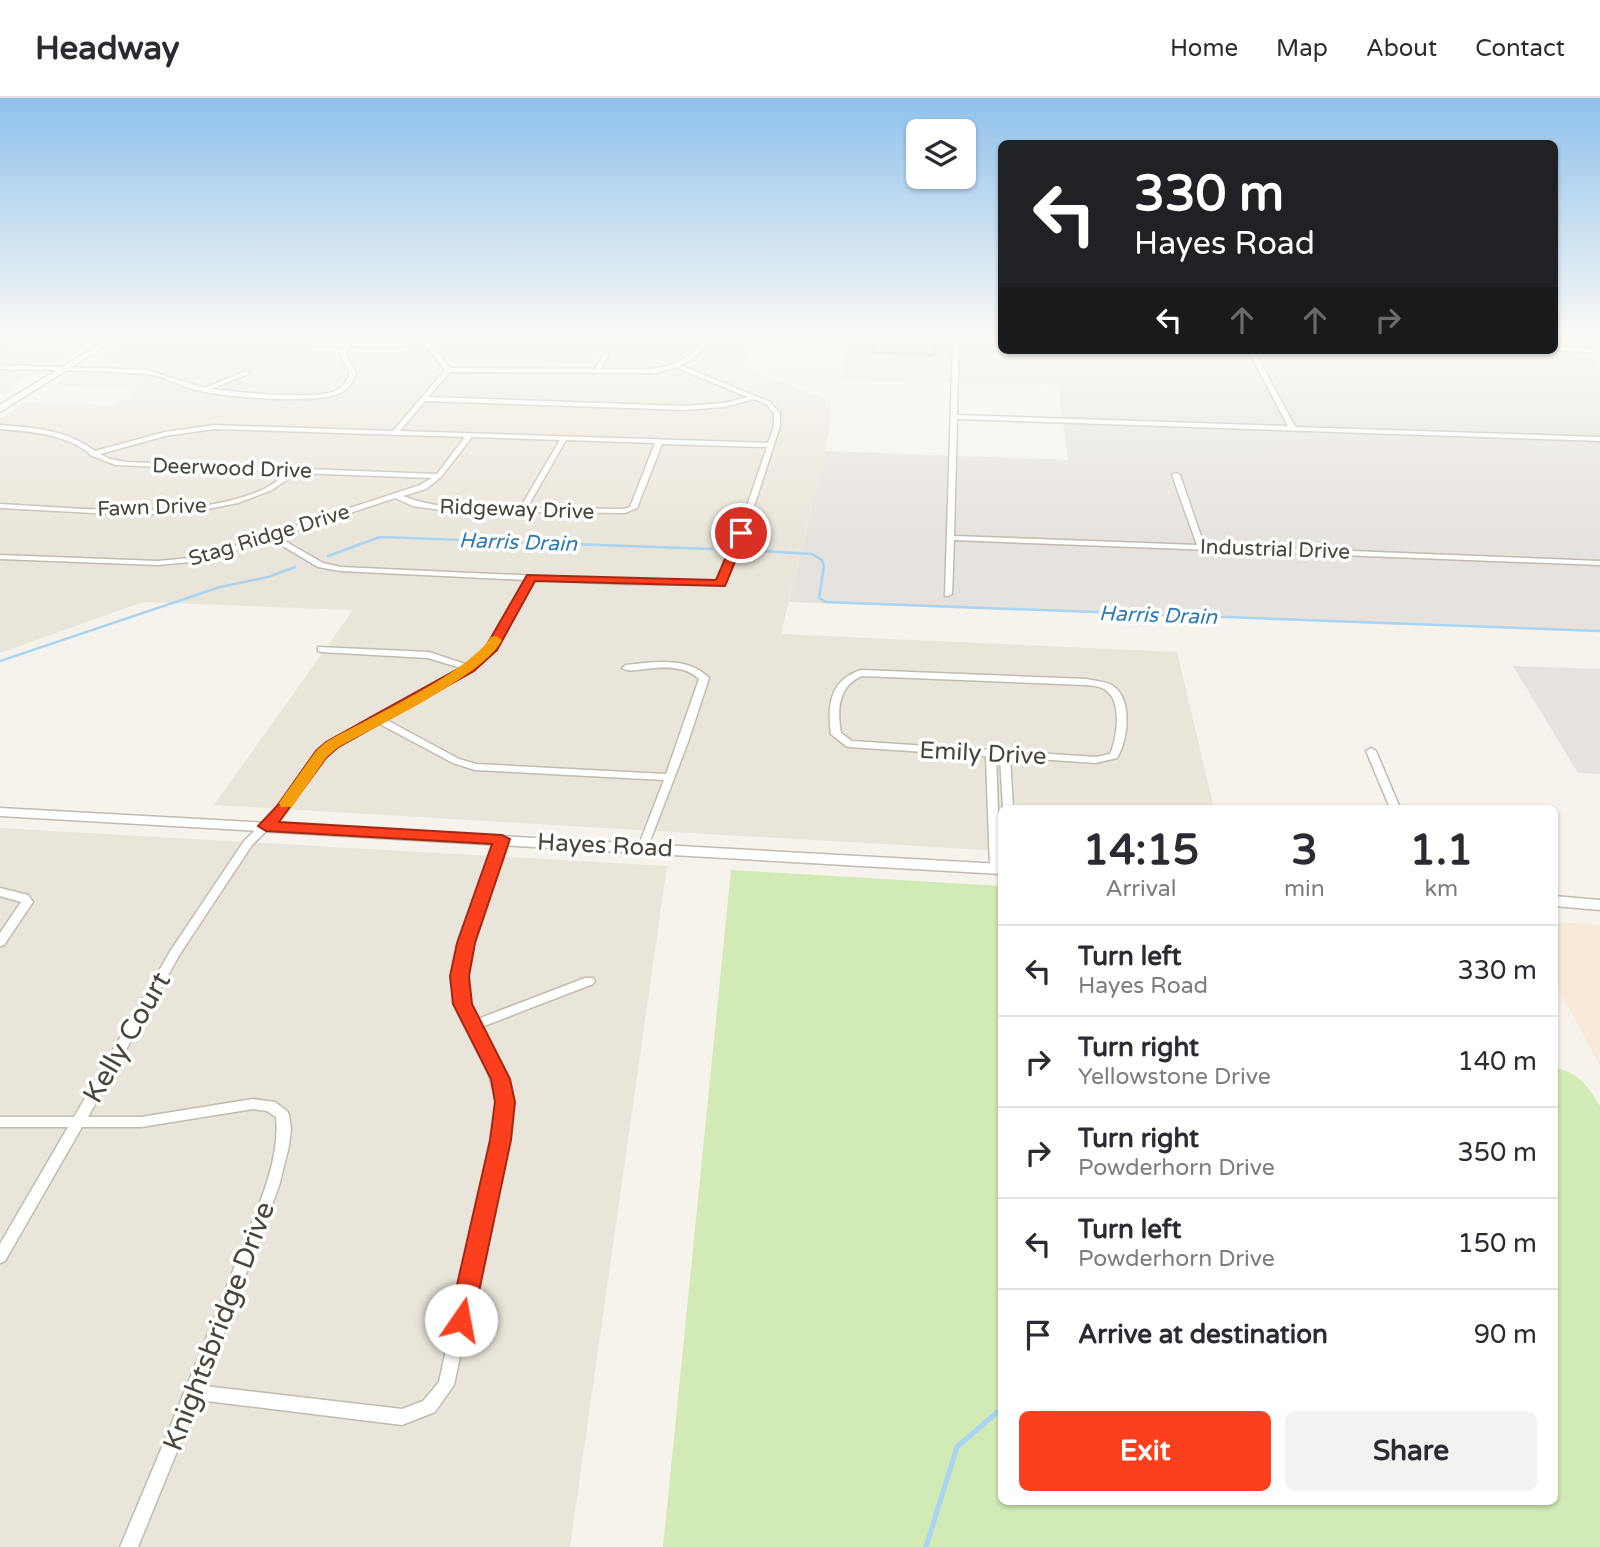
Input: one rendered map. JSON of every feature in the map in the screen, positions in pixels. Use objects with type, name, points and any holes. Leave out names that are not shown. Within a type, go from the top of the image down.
[{"type":"street","points":[[395,433],[418,407]]},
{"type":"street","points":[[645,407],[703,407]]},
{"type":"street","points":[[273,537],[321,565],[341,569],[721,583],[777,426],[777,412],[772,407]]},
{"type":"street","points":[[948,594],[954,407]]},
{"type":"street","points":[[1281,407],[1292,428]]},
{"type":"street","points":[[954,417],[1600,439]]},
{"type":"street","points":[[92,454],[165,434],[214,428],[768,445]]},
{"type":"street","name":"Deerwood Drive","points":[[0,429],[33,431],[74,440],[102,460],[126,464],[439,476]]},
{"type":"street","name":"Stag Ridge Drive","points":[[0,557],[183,562],[202,559],[423,487],[439,476],[469,436]]},
{"type":"street","points":[[523,508],[564,439]]},
{"type":"street","name":"Ridgeway Drive","points":[[396,496],[416,504],[447,509],[523,508],[617,512],[632,508],[659,442]]},
{"type":"street","name":"Fawn Drive","points":[[0,506],[183,511],[215,506],[262,492],[287,479],[296,470]]},
{"type":"street","points":[[1176,475],[1201,547]]},
{"type":"street","name":"Industrial Drive","points":[[950,538],[1600,563]]},
{"type":"street","name":"Kelly Court","points":[[0,1257],[175,953],[248,844],[282,810],[324,751],[376,718],[469,668],[490,650],[531,578]]},
{"type":"street","points":[[321,649],[429,655],[469,668]]},
{"type":"street","points":[[626,668],[675,666],[694,669],[704,678],[685,743],[668,776],[643,847]]},
{"type":"street","name":"Emily Drive","points":[[883,673],[1086,682],[1111,689],[1119,700],[1121,739],[1114,756],[1096,760],[990,753],[849,744],[836,734],[835,703],[839,687],[852,676],[883,673]]},
{"type":"street","points":[[376,718],[456,761],[475,767],[668,776]]},
{"type":"street","points":[[1371,751],[1394,805]]},
{"type":"street","points":[[990,753],[998,868]]},
{"type":"street","points":[[1005,754],[1008,805]]},
{"type":"street","points":[[992,802],[1004,805]]},
{"type":"street","name":"Hayes Road","points":[[0,812],[998,868]]},
{"type":"street","points":[[195,1392],[402,1417],[414,1415],[437,1400],[446,1384],[504,1115],[500,1079],[472,1026],[460,994],[461,966],[502,839]]},
{"type":"street","points":[[0,892],[24,898],[26,906],[0,942]]},
{"type":"street","points":[[1558,901],[1600,905]]},
{"type":"street","points":[[472,1026],[589,981]]},
{"type":"street","name":"Knightsbridge Drive","points":[[75,1124],[150,1121],[245,1104],[270,1106],[282,1115],[285,1125],[279,1158],[195,1392],[129,1547]]},
{"type":"street","points":[[0,1122],[75,1124]]},
{"type":"shaded area","points":[[19,407],[831,407],[830,429],[781,634],[1177,652],[1213,805],[998,805],[998,851],[214,805],[353,610],[143,602],[0,653],[0,419]]},
{"type":"shaded area","points":[[1061,407],[1600,407],[1600,631],[789,602],[825,451],[1068,460]]},
{"type":"shaded area","points":[[1513,666],[1600,669],[1600,774],[1578,773]]},
{"type":"shaded area","points":[[0,828],[667,866],[570,1547],[0,1547]]},
{"type":"shaded area","points":[[1558,922],[1600,925],[1600,1065],[1558,989]]},
{"type":"green space","points":[[731,870],[998,886],[998,1505],[1558,1505],[1558,1069],[1576,1076],[1587,1086],[1600,1106],[1600,1547],[663,1547]]},
{"type":"waterway","name":"Harris Drain","points":[[328,556],[380,537],[712,549]]},
{"type":"waterway","name":"Harris Drain","points":[[760,551],[812,554],[822,560],[824,566],[819,598],[826,602],[1600,631]]},
{"type":"waterway","name":"Harris Drain","points":[[0,661],[220,587],[268,577],[295,567]]},
{"type":"waterway","points":[[926,1547],[957,1447],[998,1412]]},
{"type":"slow traffic","points":[[287,803],[321,755],[332,745],[469,668],[490,650],[496,640]]},
{"type":"route","points":[[461,1320],[501,1140],[505,1102],[500,1079],[463,1004],[460,976],[466,943],[502,839],[266,826],[282,810],[321,755],[332,745],[469,668],[490,650],[531,578],[712,585],[721,583],[724,579],[741,533]]}]
